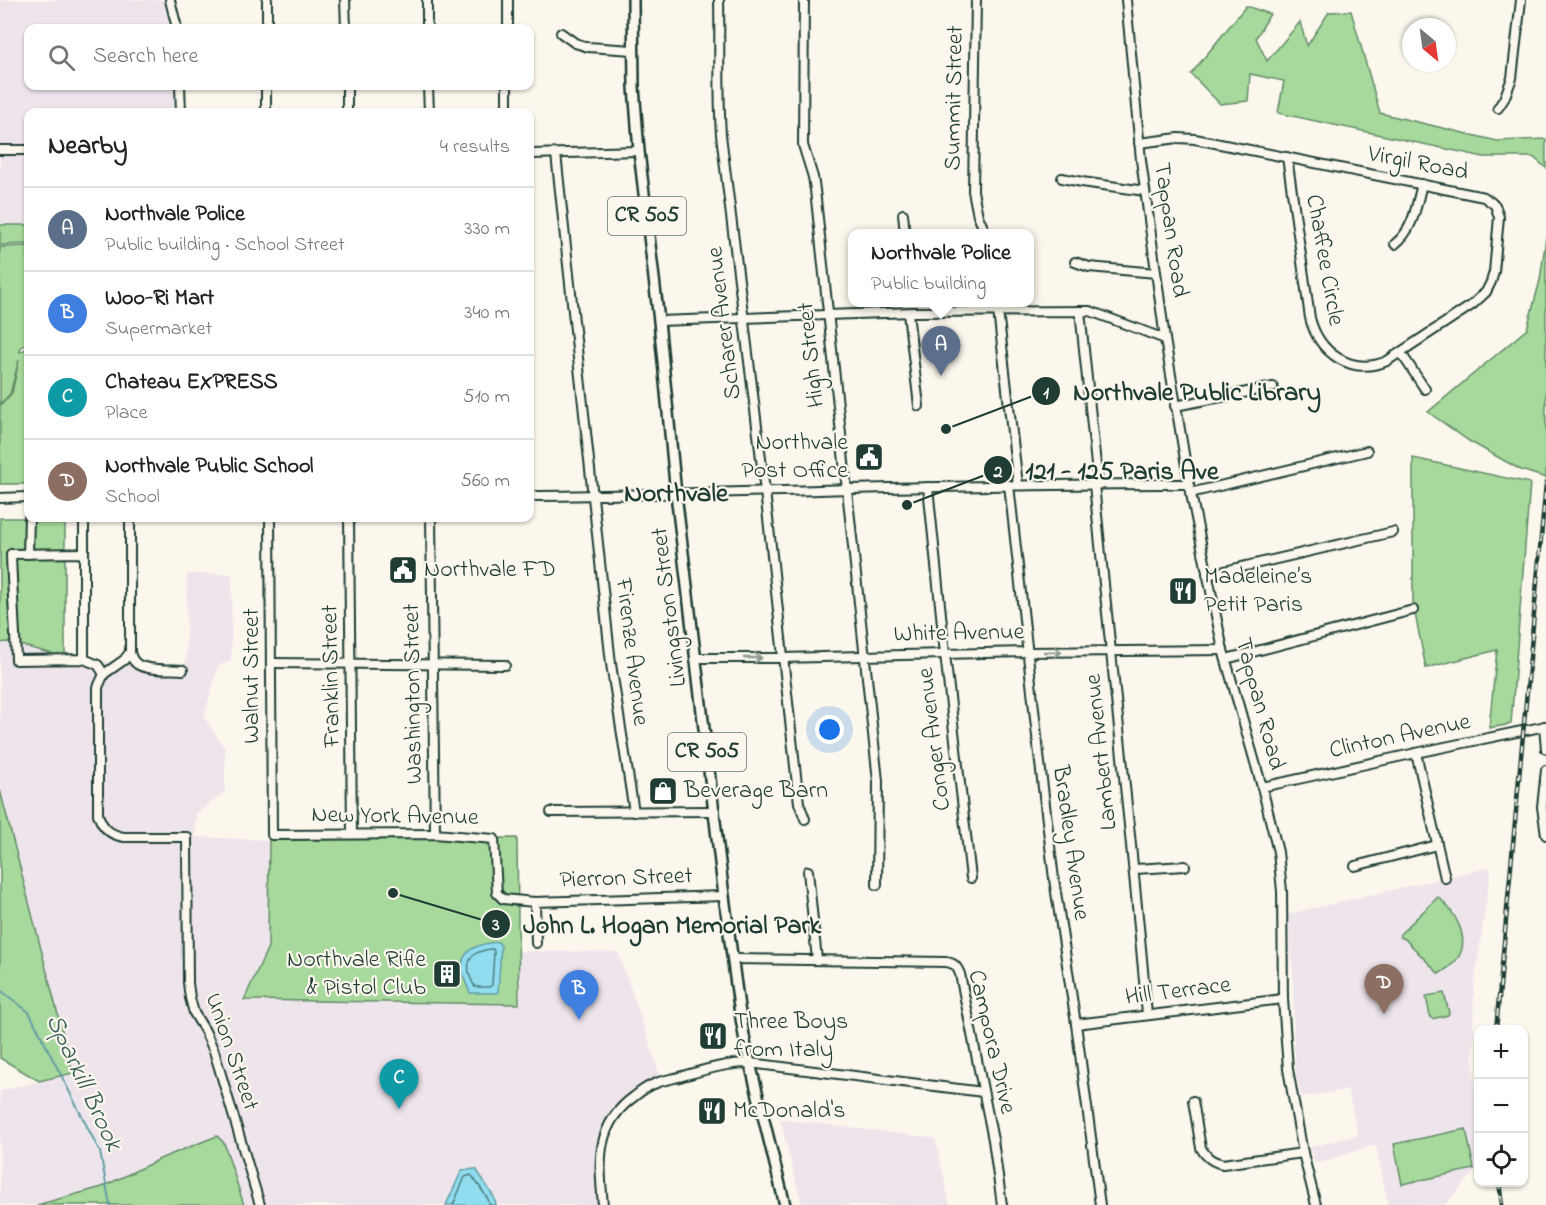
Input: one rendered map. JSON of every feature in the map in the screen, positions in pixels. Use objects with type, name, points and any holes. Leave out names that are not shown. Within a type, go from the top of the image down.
[{"type":"main road","name":"Livingston Street","points":[[633,0],[634,87],[639,152],[676,494],[724,896],[739,1007],[750,1063],[785,1205]]},
{"type":"street","points":[[170,0],[176,24]]},
{"type":"street","points":[[267,0],[267,24]]},
{"type":"street","points":[[345,0],[346,24]]},
{"type":"street","points":[[508,0],[508,24]]},
{"type":"street","name":"Scharer Avenue","points":[[719,0],[719,112],[765,491],[799,803],[805,819]]},
{"type":"street","name":"High Street","points":[[804,0],[803,145],[815,190],[878,781],[877,885]]},
{"type":"street","name":"Summit Street","points":[[976,0],[974,196],[978,216],[984,229]]},
{"type":"street","name":"Tappan Road","points":[[1126,0],[1145,191],[1165,339],[1189,488],[1223,650],[1262,788],[1280,866],[1283,999],[1288,1069],[1303,1153],[1316,1205]]},
{"type":"street","points":[[1498,108],[1512,78],[1521,0]]},
{"type":"street","points":[[427,1],[427,24]]},
{"type":"street","points":[[561,33],[575,43],[588,47],[633,50]]},
{"type":"street","points":[[180,90],[181,108]]},
{"type":"street","points":[[266,90],[266,108]]},
{"type":"street","points":[[347,90],[347,108]]},
{"type":"street","points":[[428,90],[429,108]]},
{"type":"street","points":[[507,90],[507,108]]},
{"type":"street","name":"Virgil Road","points":[[1139,143],[1190,138],[1484,197],[1495,205],[1499,217],[1494,273],[1486,292],[1401,352]]},
{"type":"street","points":[[0,150],[24,150]]},
{"type":"street","points":[[534,154],[639,152]]},
{"type":"street","name":"Firenze Avenue","points":[[556,154],[611,664],[634,812]]},
{"type":"street","name":"Chaffee Circle","points":[[1287,157],[1310,318],[1317,338],[1323,346],[1340,359],[1361,366],[1387,362],[1401,352]]},
{"type":"street","points":[[1062,178],[1145,191]]},
{"type":"street","points":[[1395,244],[1411,224],[1422,184]]},
{"type":"street","points":[[903,214],[904,229]]},
{"type":"street","points":[[1075,262],[1089,267],[1156,273]]},
{"type":"street","points":[[911,307],[919,406]]},
{"type":"street","points":[[659,321],[910,313],[998,307],[1090,311],[1165,339]]},
{"type":"street","name":"Bradley Avenue","points":[[998,307],[1040,763],[1100,1205]]},
{"type":"street","name":"Lambert Avenue","points":[[1080,311],[1111,651],[1135,869],[1148,1015]]},
{"type":"street","points":[[1401,352],[1425,389]]},
{"type":"street","points":[[1175,406],[1273,387]]},
{"type":"street","points":[[534,496],[1096,484],[1189,488],[1366,451]]},
{"type":"street","name":"Conger Avenue","points":[[928,487],[971,878]]},
{"type":"street","points":[[0,498],[24,497]]},
{"type":"street","points":[[28,554],[29,522]]},
{"type":"street","points":[[130,522],[130,652],[132,659],[145,668],[183,670]]},
{"type":"street","name":"Walnut Street","points":[[270,522],[272,835]]},
{"type":"street","name":"Franklin Street","points":[[349,522],[352,834]]},
{"type":"street","name":"Washington Street","points":[[432,522],[435,834]]},
{"type":"street","points":[[84,523],[84,659]]},
{"type":"street","points":[[1207,575],[1393,532]]},
{"type":"street","points":[[84,553],[12,554],[16,660],[84,659],[98,664],[104,674],[124,660],[130,652]]},
{"type":"street","points":[[1226,659],[1413,610]]},
{"type":"street","name":"White Avenue","points":[[695,658],[1223,650]]},
{"type":"street","points":[[271,663],[505,665]]},
{"type":"street","name":"Union Street","points":[[104,674],[98,687],[100,820],[108,832],[124,837],[187,837],[189,998],[194,1013],[214,1051],[260,1205]]},
{"type":"street","points":[[1545,726],[1546,749]]},
{"type":"street","name":"Clinton Avenue","points":[[1262,788],[1545,726]]},
{"type":"street","points":[[1416,753],[1445,878]]},
{"type":"street","points":[[1546,770],[1542,807],[1546,835]]},
{"type":"street","points":[[551,812],[715,811]]},
{"type":"street","name":"New York Avenue","points":[[272,835],[435,834],[494,839],[497,893],[503,899],[535,902]]},
{"type":"street","points":[[1355,866],[1437,845]]},
{"type":"street","points":[[1135,869],[1185,866]]},
{"type":"street","points":[[808,871],[817,960]]},
{"type":"street","name":"Pierron Street","points":[[536,944],[535,902],[724,896]]},
{"type":"street","points":[[952,963],[955,952]]},
{"type":"street","name":"Campora Drive","points":[[733,959],[946,962],[958,968],[993,1140],[1002,1205]]},
{"type":"street","name":"Hill Terrace","points":[[1076,1024],[1283,999]]},
{"type":"street","points":[[603,1205],[600,1153],[607,1128],[620,1107],[640,1092],[659,1082],[735,1063],[750,1063],[983,1092]]},
{"type":"street","points":[[1193,1101],[1201,1148],[1204,1154],[1215,1163],[1223,1164],[1303,1153]]},
{"type":"shaded area","points":[[0,0],[175,0],[182,24],[24,24],[24,90],[183,90],[183,108],[24,108],[24,225],[0,225]]},
{"type":"shaded area","points":[[187,574],[232,574],[231,661],[218,666],[204,717],[225,748],[225,792],[196,814],[195,837],[269,840],[268,947],[244,1000],[519,1004],[519,951],[618,952],[655,1059],[661,1084],[621,1106],[605,1148],[608,1205],[244,1205],[224,1143],[84,1193],[37,1205],[0,1205],[0,1091],[73,1073],[0,790],[0,643],[8,642],[65,657],[186,671]]},
{"type":"shaded area","points":[[1491,867],[1474,986],[1474,1172],[1445,1205],[1388,1205],[1376,1145],[1315,1164],[1310,1147],[1358,1135],[1348,1090],[1301,1097],[1296,1075],[1293,973],[1288,914]]},
{"type":"shaded area","points":[[780,1119],[935,1138],[950,1205],[802,1205]]},
{"type":"green space","points":[[1246,6],[1270,14],[1256,38],[1267,61],[1300,22],[1307,46],[1329,12],[1351,11],[1380,113],[1497,141],[1546,139],[1546,168],[1533,157],[1484,157],[1278,113],[1284,81],[1250,74],[1248,101],[1220,104],[1191,74]]},
{"type":"green space","points":[[0,225],[24,225],[24,244],[0,245]]},
{"type":"green space","points":[[1546,237],[1546,478],[1521,470],[1469,441],[1428,412],[1527,329],[1540,280]]},
{"type":"green space","points":[[24,246],[24,346],[21,347],[20,352],[24,350],[24,484],[0,484],[0,406],[12,393],[19,360],[10,394],[0,404],[0,247]]},
{"type":"green space","points":[[1413,458],[1530,483],[1511,724],[1489,728],[1497,650],[1426,668],[1413,604]]},
{"type":"green space","points":[[0,518],[24,518],[24,522],[65,522],[65,657],[8,642],[0,643]]},
{"type":"green space","points":[[0,790],[73,1073],[39,1081],[0,1058]]},
{"type":"green space","points":[[517,838],[519,1004],[244,1000],[268,947],[269,840]]},
{"type":"green space","points":[[1438,897],[1455,917],[1463,943],[1457,959],[1439,974],[1405,939],[1400,937],[1400,934]]},
{"type":"green space","points":[[1444,993],[1449,1013],[1432,1019],[1426,996]]},
{"type":"green space","points":[[1466,1129],[1474,1169],[1402,1184],[1394,1144]]},
{"type":"green space","points":[[217,1136],[224,1143],[244,1205],[37,1205],[102,1187],[162,1158]]},
{"type":"water","points":[[498,942],[501,946],[498,993],[470,993],[462,969],[466,954],[475,947]]},
{"type":"water","points":[[476,1169],[494,1197],[496,1205],[446,1205],[462,1170]]},
{"type":"waterway","name":"Sparkill Brook","points":[[0,990],[29,1012],[100,1152],[110,1205]]},
{"type":"railway","points":[[1496,1025],[1546,483]]},
{"type":"railway","points":[[1500,1187],[1502,1205]]},
{"type":"place","name":"Northvale Police","points":[[941,376]]},
{"type":"place","name":"Northvale Public Library","points":[[946,429]]},
{"type":"place","name":"Northvale Post Office","points":[[869,457]]},
{"type":"place","name":"121 - 125 Paris Ave","points":[[907,505]]},
{"type":"place","name":"Northvale FD","points":[[403,570]]},
{"type":"place","name":"Madeleine’s Petit Paris","points":[[1183,591]]},
{"type":"place","name":"Beverage Barn","points":[[663,791]]},
{"type":"place","name":"John L. Hogan Memorial Park","points":[[393,893]]},
{"type":"place","name":"Northvale Rifle & Pistol Club","points":[[447,974]]},
{"type":"place","name":"Northvale Public School","points":[[1384,1014]]},
{"type":"place","name":"Woo-Ri Mart","points":[[579,1020]]},
{"type":"place","name":"Three Boys from Italy","points":[[713,1036]]},
{"type":"place","name":"Chateau EXPRESS","points":[[399,1109]]},
{"type":"place","name":"McDonald's","points":[[712,1111]]},
{"type":"district","name":"Northvale","points":[[676,494]]}]
